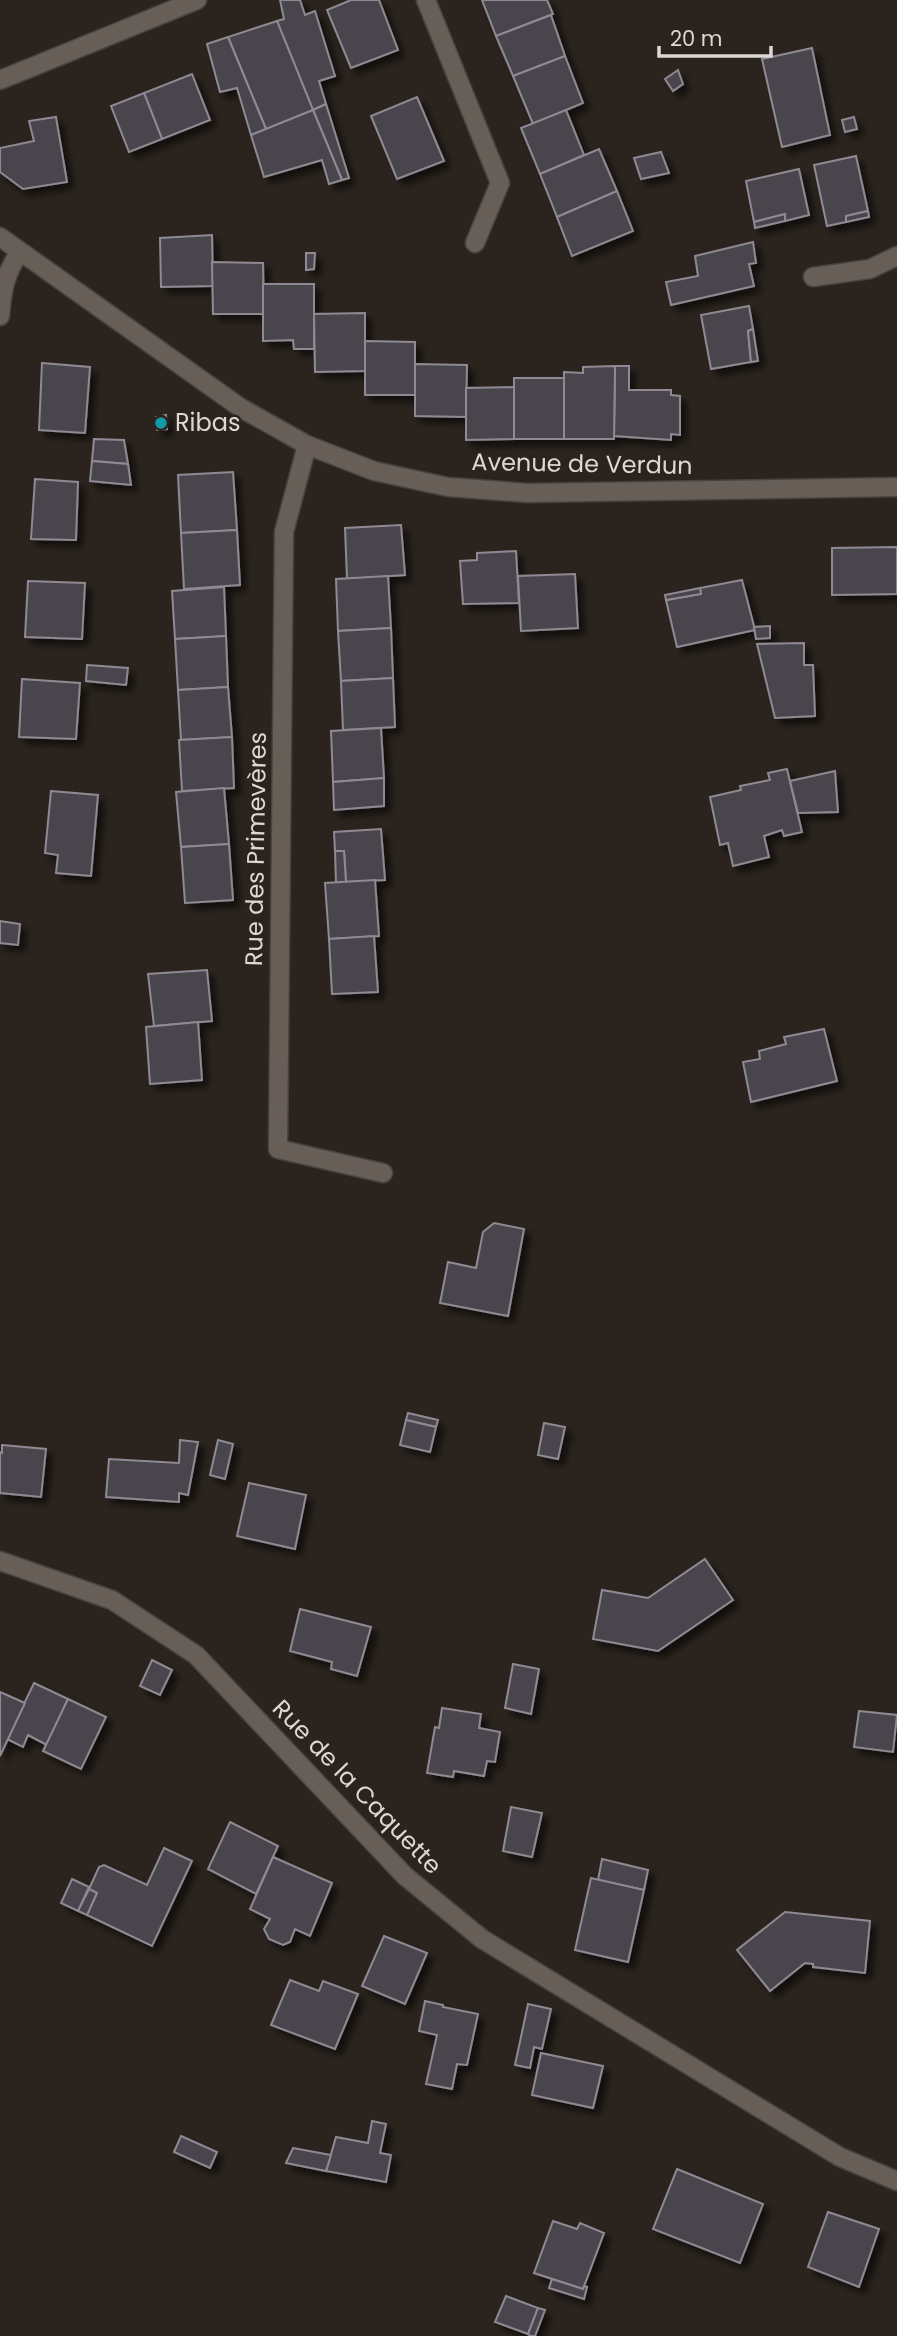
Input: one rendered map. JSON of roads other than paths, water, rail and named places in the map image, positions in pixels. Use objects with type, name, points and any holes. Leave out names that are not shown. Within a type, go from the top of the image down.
[{"type":"street","points":[[0,80],[197,0]]},
{"type":"street","points":[[426,0],[500,183],[475,243]]},
{"type":"street","name":"Avenue de Verdun","points":[[0,237],[241,408],[307,446],[374,471],[448,486],[528,493],[897,487]]},
{"type":"street","points":[[0,316],[2,289],[10,266],[20,252]]},
{"type":"street","points":[[813,277],[870,270],[897,256]]},
{"type":"street","name":"Rue des Primevères","points":[[307,446],[284,532],[278,1149],[383,1173]]},
{"type":"street","name":"Rue de la Caquette","points":[[0,1561],[112,1600],[197,1655],[405,1876],[482,1939],[840,2157],[897,2181]]},
{"type":"place","name":"Ribas","points":[[161,423]]}]
